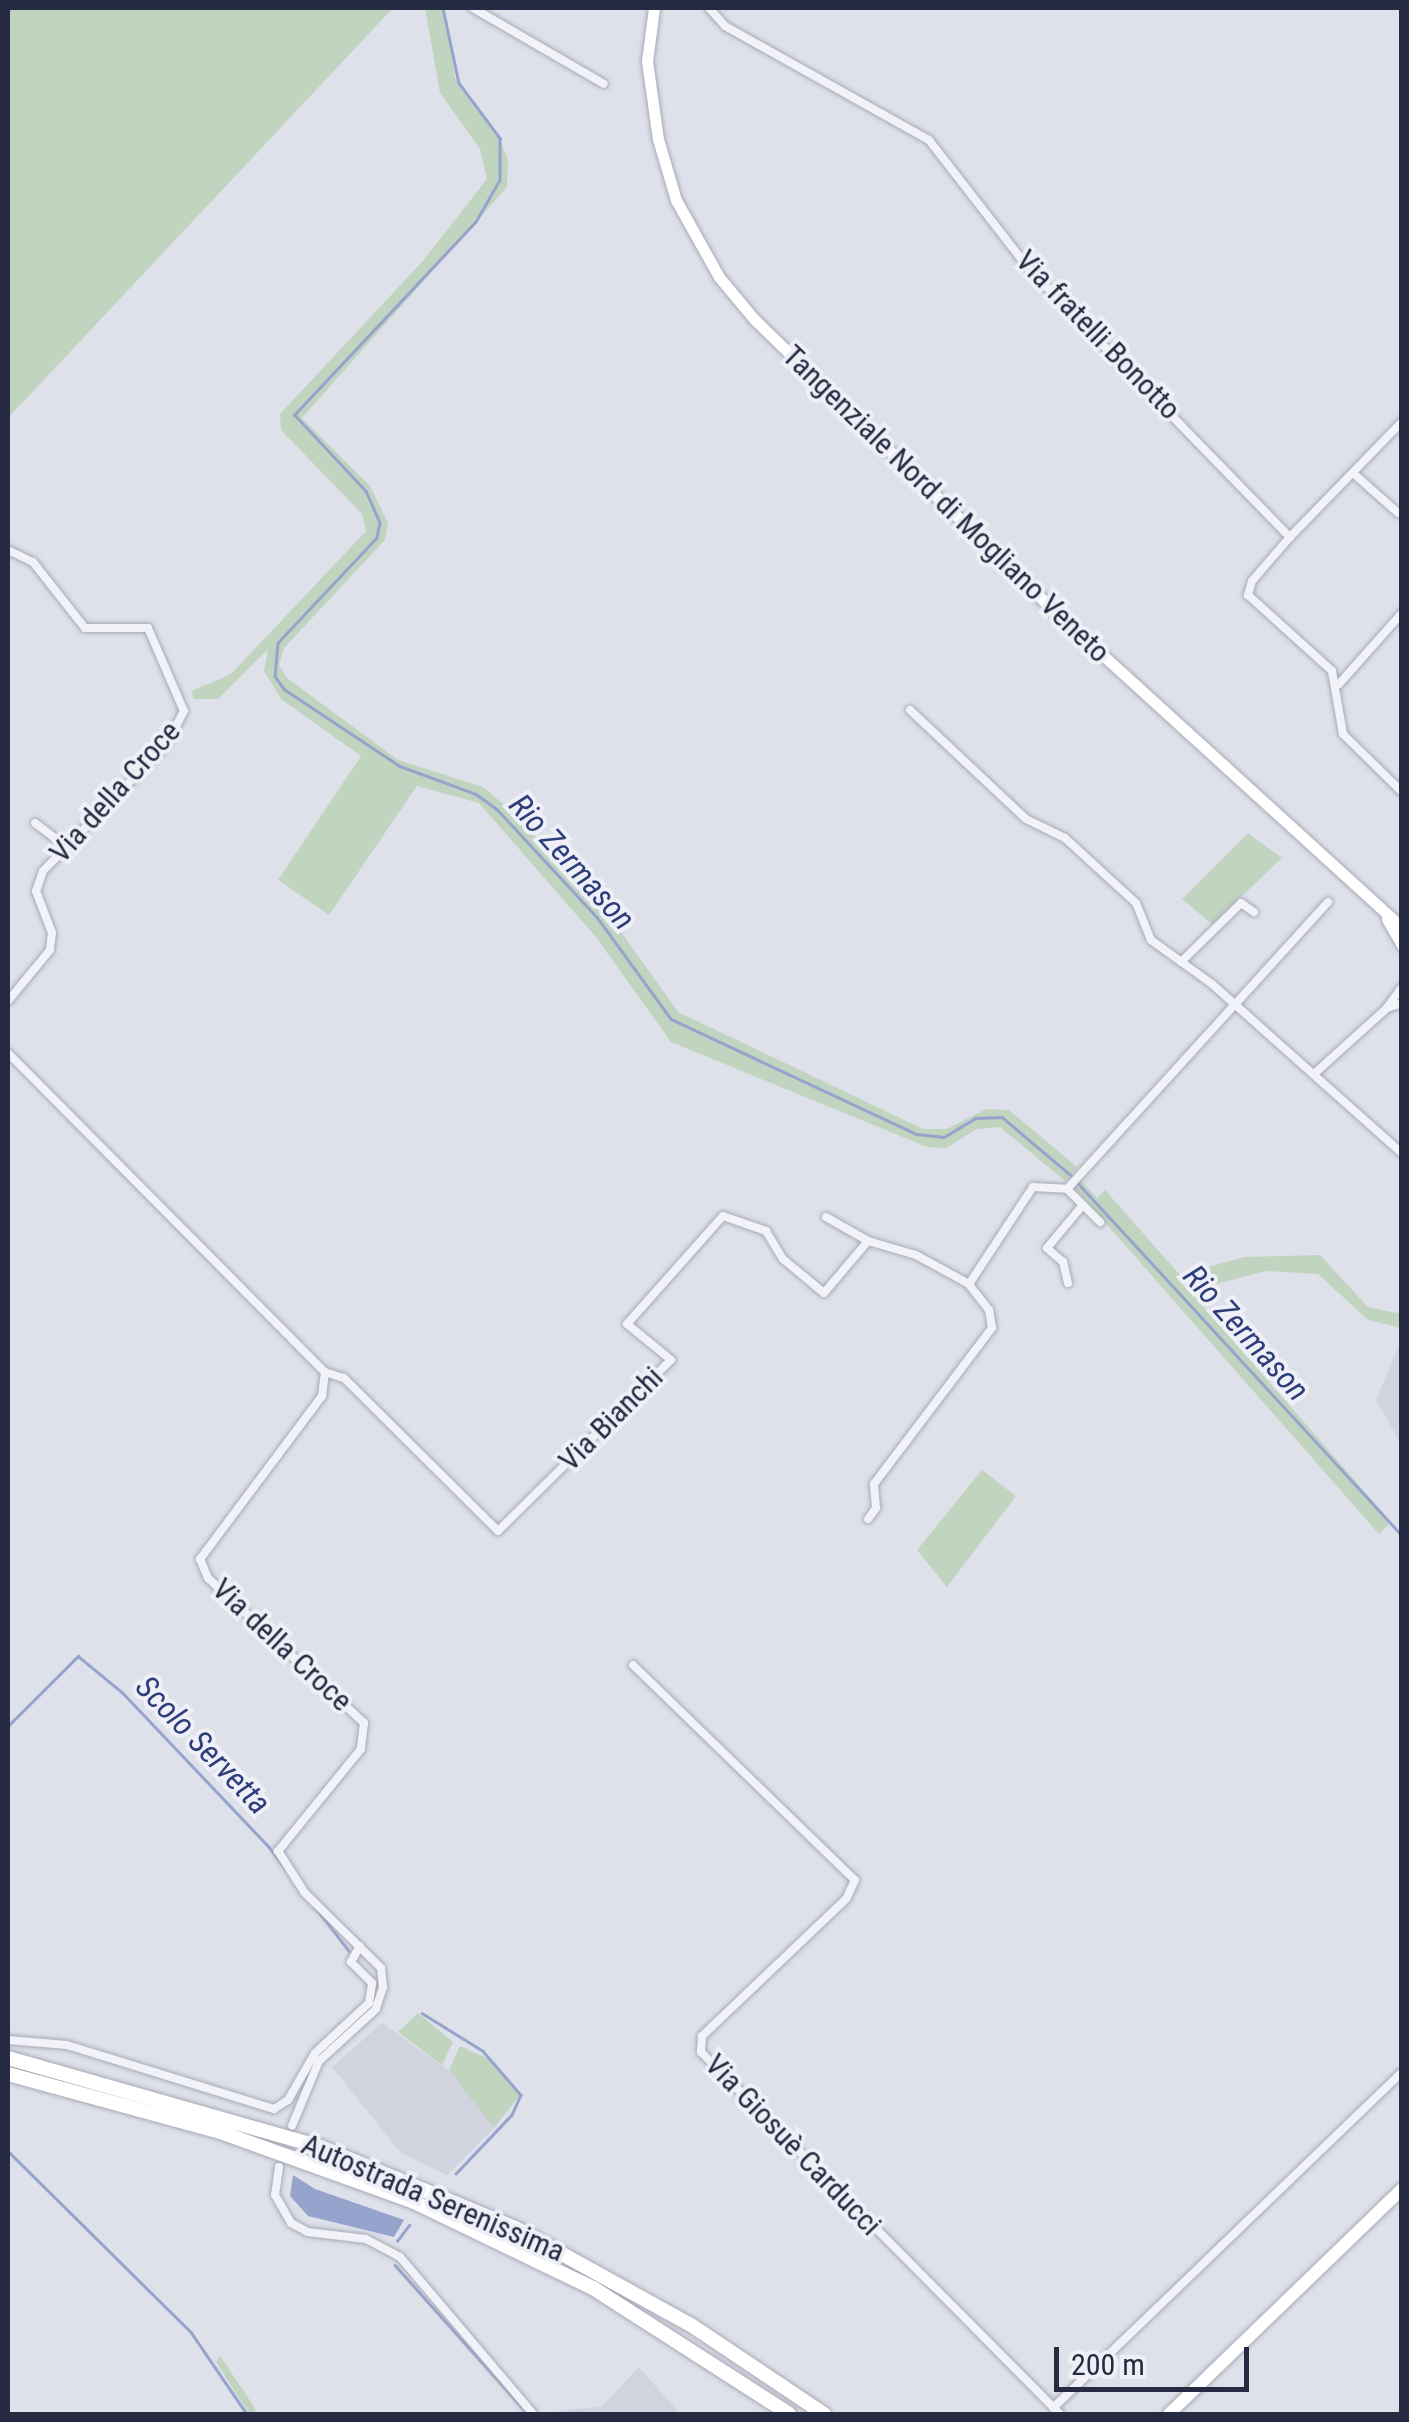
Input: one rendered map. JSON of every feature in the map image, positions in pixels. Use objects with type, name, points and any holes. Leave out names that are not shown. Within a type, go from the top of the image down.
[{"type":"highway","name":"Autostrada Serenissima","points":[[8,2058],[320,2146],[515,2228],[691,2324],[824,2414]]},
{"type":"highway","name":"Autostrada Serenissima","points":[[8,2074],[223,2132],[412,2201],[593,2288],[789,2414]]},
{"type":"main road","name":"Tangenziale Nord di Mogliano Veneto","points":[[654,8],[647,62],[658,139],[676,200],[719,277],[755,320],[1051,608],[1387,919]]},
{"type":"main road","points":[[1387,919],[1402,927]]},
{"type":"main road","points":[[1387,919],[1402,944]]},
{"type":"main road","points":[[1169,2414],[1402,2189]]},
{"type":"street","points":[[473,8],[604,84]]},
{"type":"street","name":"Via fratelli Bonotto","points":[[709,8],[724,26],[929,140],[1030,270],[1290,537]]},
{"type":"street","points":[[1402,422],[1290,537],[1252,580],[1248,595],[1339,684],[1349,744],[1402,792]]},
{"type":"street","points":[[1353,473],[1398,513]]},
{"type":"street","name":"Via della Croce","points":[[8,550],[33,562],[85,628],[148,628],[184,711],[166,745],[43,872],[36,891],[52,933],[50,950],[8,1000]]},
{"type":"street","points":[[1339,684],[1402,613]]},
{"type":"street","points":[[910,710],[1026,819],[1066,838],[1136,903],[1149,938],[1234,1003],[1402,1153]]},
{"type":"street","points":[[35,823],[67,847]]},
{"type":"street","points":[[1181,962],[1241,902],[1254,912]]},
{"type":"street","points":[[969,1284],[1033,1187],[1069,1187],[1328,902]]},
{"type":"street","points":[[1314,1074],[1344,1040],[1387,1008],[1402,987]]},
{"type":"street","points":[[1387,1008],[1402,1003]]},
{"type":"street","points":[[8,1053],[325,1372]]},
{"type":"street","points":[[1069,1187],[1100,1222]]},
{"type":"street","points":[[1068,1284],[1063,1262],[1046,1248],[1082,1206]]},
{"type":"street","name":"Via Bianchi","points":[[325,1372],[344,1378],[498,1531],[671,1360],[627,1324],[723,1216],[766,1231],[783,1259],[824,1293],[868,1241]]},
{"type":"street","points":[[826,1216],[868,1241],[916,1255],[969,1284],[988,1310],[992,1328],[874,1484],[876,1508],[868,1519]]},
{"type":"street","name":"Via della Croce","points":[[292,2126],[319,2061],[376,2009],[381,1968],[298,1884],[278,1852],[361,1748],[364,1723],[208,1578],[200,1559],[322,1396],[325,1372]]},
{"type":"street","name":"Via Giosuè Carducci","points":[[633,1666],[856,1880],[846,1899],[702,2036],[700,2052],[1056,2411]]},
{"type":"street","points":[[8,2040],[67,2045],[274,2109],[288,2100],[315,2053],[369,2002],[372,1983],[351,1962],[360,1946]]},
{"type":"street","points":[[1056,2411],[1402,2072]]},
{"type":"street","points":[[279,2167],[275,2195],[292,2223],[308,2232],[366,2239],[400,2257],[532,2414]]},
{"type":"shaded area","points":[[1401,1340],[1401,1444],[1376,1400]]},
{"type":"shaded area","points":[[382,2023],[458,2077],[494,2128],[447,2175],[401,2153],[332,2067]]},
{"type":"shaded area","points":[[639,2367],[680,2414],[545,2413],[602,2406]]},
{"type":"green space","points":[[8,8],[393,8],[8,418]]},
{"type":"green space","points":[[425,8],[444,8],[455,77],[498,135],[508,160],[507,187],[302,418],[370,486],[388,523],[385,540],[284,648],[279,665],[287,678],[398,760],[483,787],[509,809],[611,918],[678,1012],[923,1129],[947,1129],[986,1109],[1009,1110],[1077,1167],[1065,1181],[1000,1127],[977,1129],[946,1148],[927,1147],[671,1042],[595,936],[479,803],[417,786],[329,915],[278,880],[361,756],[281,699],[264,671],[268,649],[218,699],[193,699],[192,691],[231,674],[366,531],[362,514],[281,430],[280,414],[422,262],[487,179],[480,149],[440,93]]},
{"type":"green space","points":[[1248,833],[1282,858],[1212,924],[1182,899]]},
{"type":"green space","points":[[1080,1179],[1097,1198],[1105,1190],[1180,1275],[1244,1257],[1320,1255],[1368,1307],[1401,1314],[1401,1328],[1368,1320],[1318,1274],[1266,1271],[1190,1291],[1391,1522],[1379,1534],[1073,1186]]},
{"type":"green space","points":[[982,1470],[1016,1496],[947,1587],[917,1550]]},
{"type":"green space","points":[[418,2013],[453,2042],[442,2065],[398,2032]]},
{"type":"green space","points":[[460,2046],[491,2060],[520,2095],[494,2128],[449,2070]]},
{"type":"green space","points":[[220,2356],[257,2414],[249,2414],[216,2362]]},
{"type":"water","points":[[293,2175],[315,2189],[404,2220],[394,2237],[308,2216],[290,2196]]},
{"type":"waterway","name":"Rio Zermason","points":[[443,8],[459,83],[500,138],[500,180],[476,222],[295,415],[366,491],[380,522],[377,538],[278,643],[275,676],[284,689],[400,766],[476,794],[497,809],[597,917],[671,1019],[916,1134],[944,1137],[976,1118],[1002,1117],[1073,1177]]},
{"type":"waterway","name":"Rio Zermason","points":[[1078,1183],[1402,1535]]},
{"type":"waterway","name":"Scolo Servetta","points":[[8,1726],[78,1656],[123,1693],[269,1847],[349,1951]]},
{"type":"waterway","name":"Scolo Servetta","points":[[422,2013],[483,2051],[521,2095],[512,2115],[456,2174]]},
{"type":"waterway","points":[[8,2151],[191,2332],[247,2414]]},
{"type":"waterway","name":"Scolo Servetta","points":[[397,2241],[409,2225]]},
{"type":"waterway","name":"Scolo Servetta","points":[[395,2265],[528,2414]]}]
